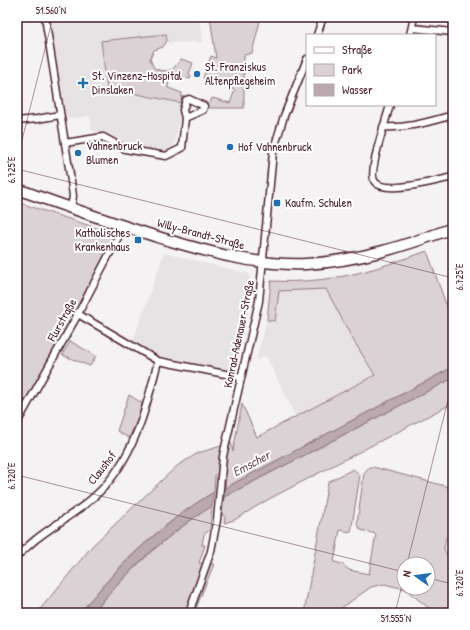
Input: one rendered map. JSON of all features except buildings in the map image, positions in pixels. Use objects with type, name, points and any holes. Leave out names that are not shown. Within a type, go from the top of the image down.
[{"type":"main road","name":"Willy-Brandt-Straße","points":[[17,189],[124,226],[221,255],[264,262],[305,264],[356,258],[400,247],[453,228]]},
{"type":"street","points":[[45,17],[73,196],[71,208]]},
{"type":"street","points":[[317,34],[323,17]]},
{"type":"street","points":[[414,17],[411,32],[453,32]]},
{"type":"street","name":"Konrad-Adenauer-Straße","points":[[189,613],[210,554],[217,520],[221,472],[259,300],[264,262],[273,152],[284,116],[306,61]]},
{"type":"street","points":[[390,106],[383,127],[372,177],[374,182],[377,184],[404,187],[453,177]]},
{"type":"street","points":[[17,121],[60,115]]},
{"type":"street","points":[[383,127],[392,128],[424,123],[453,115]]},
{"type":"street","points":[[65,143],[103,137],[125,149],[166,156],[182,148],[185,118]]},
{"type":"street","name":"Flurstraße","points":[[17,423],[78,314],[124,226]]},
{"type":"street","points":[[78,314],[158,361],[241,377]]},
{"type":"street","name":"Claushof","points":[[17,556],[33,541],[92,498],[112,477],[129,450],[143,417],[158,361]]},
{"type":"shaded area","name":"St. Vinzenz-Hospital Dinslaken","points":[[49,17],[199,17],[202,42],[169,43],[166,34],[101,42],[107,88],[181,103],[182,105],[174,146],[164,151],[123,143],[92,130],[90,116],[66,119]]},
{"type":"shaded area","points":[[164,253],[249,274],[251,292],[233,371],[159,356],[133,341]]},
{"type":"shaded area","points":[[326,289],[352,338],[375,375],[296,417],[266,356],[256,360],[267,320],[275,321],[278,291]]},
{"type":"green space","points":[[210,17],[261,17],[252,53],[244,55],[244,108],[208,108],[212,98],[230,103],[235,90],[203,78],[211,56],[216,58]]},
{"type":"green space","points":[[166,34],[167,41],[163,47],[154,50],[150,59],[154,68],[162,71],[172,70],[181,59],[193,63],[189,74],[191,75],[190,79],[173,74],[169,79],[168,88],[182,93],[181,103],[107,88],[101,41]]},
{"type":"green space","points":[[17,202],[118,235],[17,419]]},
{"type":"green space","points":[[427,251],[453,324],[453,367],[225,488],[227,469],[215,475],[214,492],[176,518],[141,546],[94,595],[80,613],[37,613],[93,545],[177,466],[198,453],[231,443],[233,451],[242,404],[257,437],[375,375],[352,338],[326,289],[279,291],[275,321],[267,320],[271,281],[313,280],[350,275],[387,265]]},
{"type":"green space","points":[[70,341],[96,356],[90,366],[62,355]]},
{"type":"green space","points":[[453,378],[453,403],[269,499],[234,520],[224,523],[225,518],[222,513],[224,497]]},
{"type":"green space","points":[[129,395],[142,403],[139,416],[129,438],[117,431]]},
{"type":"green space","points":[[369,467],[453,488],[453,539],[446,537],[444,549],[453,567],[449,570],[453,576],[453,613],[435,613],[414,596],[436,596],[436,556],[396,556],[396,587],[384,584],[371,587],[334,613],[304,613],[328,482],[353,469],[360,475],[351,532],[340,530],[334,562],[342,564],[349,570],[369,574],[376,534],[361,530],[357,524],[364,473]]},
{"type":"green space","points":[[212,506],[210,530],[204,534],[202,545],[205,545],[199,563],[214,564],[194,613],[93,613],[134,568],[148,555],[179,529]]},
{"type":"water","points":[[453,367],[453,378],[224,497],[225,488]]},
{"type":"water","points":[[214,492],[212,506],[163,541],[148,554],[119,582],[93,613],[80,613],[125,562],[141,547],[176,518]]},
{"type":"place","name":"St. Franziskus Altenpflegeheim","points":[[197,74]]},
{"type":"place","name":"St. Vinzenz-Hospital Dinslaken","points":[[83,83]]},
{"type":"place","name":"Hof Vahnenbruck","points":[[230,147]]},
{"type":"place","name":"Vahnenbruck Blumen","points":[[78,153]]},
{"type":"place","name":"Kaufm. Schulen","points":[[277,203]]},
{"type":"place","name":"Katholisches Krankenhaus","points":[[138,240]]},
{"type":"water label","name":"Emscher","points":[[251,463]]}]
